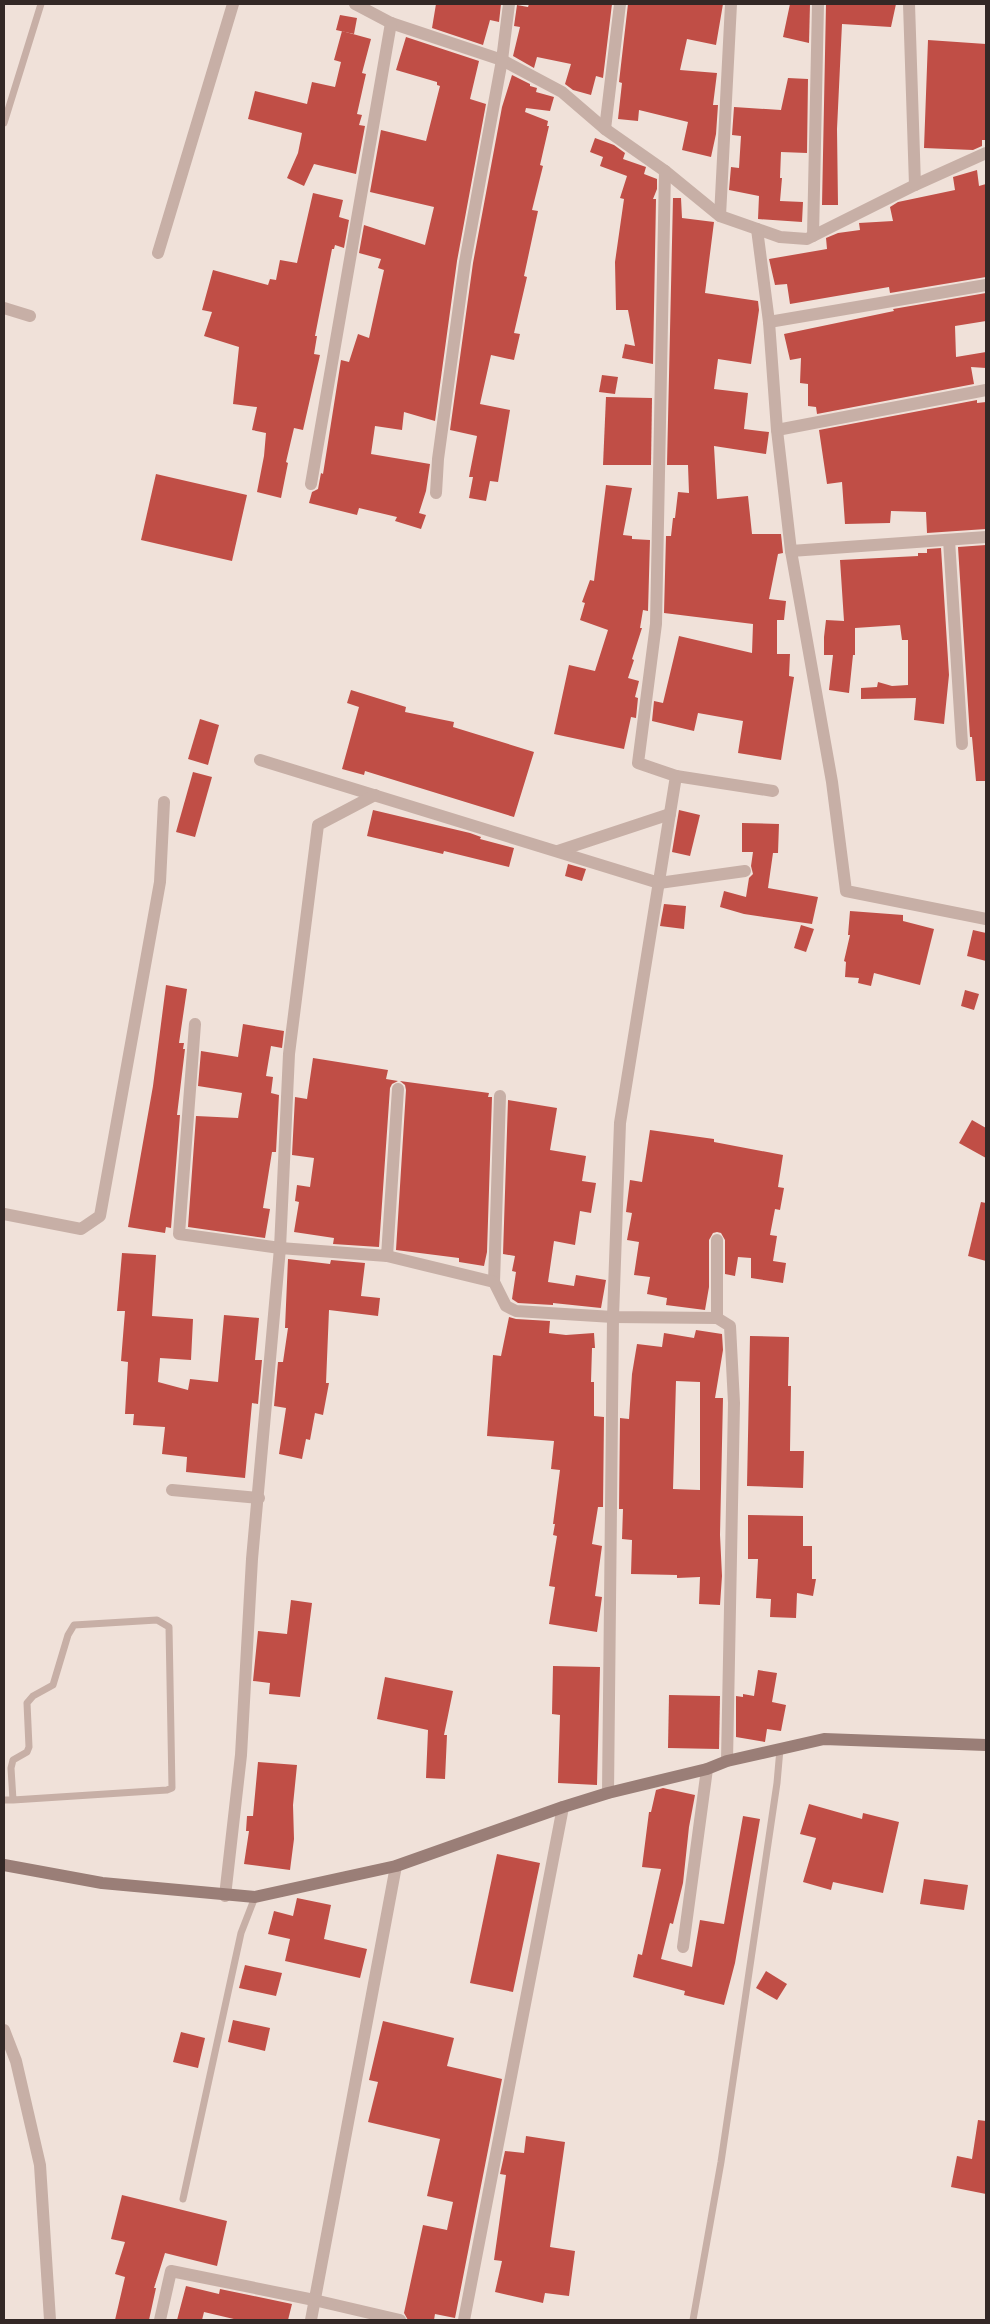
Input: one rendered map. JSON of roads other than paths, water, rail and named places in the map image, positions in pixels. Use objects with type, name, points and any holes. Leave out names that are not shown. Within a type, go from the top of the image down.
[{"type":"street","points":[[158,253],[233,4]]},
{"type":"street","points":[[355,4],[391,23],[502,60],[562,92],[605,128],[665,171],[720,216],[780,237],[806,239],[915,185],[986,153]]},
{"type":"street","points":[[436,493],[438,459],[465,262],[502,60],[509,4]]},
{"type":"street","points":[[605,128],[620,4]]},
{"type":"street","points":[[720,216],[732,4]]},
{"type":"street","points":[[813,236],[818,4]]},
{"type":"street","points":[[909,4],[915,185]]},
{"type":"street","points":[[311,484],[391,23]]},
{"type":"street","points":[[665,171],[656,624],[638,763],[676,776],[773,791]]},
{"type":"street","points":[[757,229],[769,322],[777,430],[791,552],[832,782],[846,891],[986,919]]},
{"type":"street","points":[[769,322],[986,285]]},
{"type":"street","points":[[4,308],[30,316]]},
{"type":"street","points":[[777,430],[986,390]]},
{"type":"street","points":[[791,552],[986,537]]},
{"type":"street","points":[[949,540],[962,744]]},
{"type":"street","points":[[260,760],[659,883],[745,872]]},
{"type":"street","points":[[608,1793],[613,1317],[620,1123],[676,776]]},
{"type":"street","points":[[225,1896],[241,1755],[252,1559],[280,1248],[289,1054],[318,825],[375,795]]},
{"type":"street","points":[[4,1214],[81,1229],[100,1216],[160,882],[164,802]]},
{"type":"street","points":[[555,851],[568,849],[670,814]]},
{"type":"street","points":[[195,1024],[179,1234],[280,1248],[387,1256],[494,1282]]},
{"type":"street","points":[[387,1256],[398,1089]]},
{"type":"street","points":[[500,1096],[494,1282],[506,1306],[516,1311],[613,1317],[717,1318],[730,1326],[734,1403],[727,1761]]},
{"type":"street","points":[[717,1240],[717,1318]]},
{"type":"street","points":[[172,1490],[258,1498]]},
{"type":"street","points":[[4,1865],[102,1883],[225,1896],[256,1897],[396,1866],[608,1793],[707,1769],[727,1761],[824,1739],[986,1745]]},
{"type":"street","points":[[682,1947],[707,1769]]},
{"type":"street","points":[[464,2320],[563,1807]]},
{"type":"street","points":[[311,2320],[396,1866]]},
{"type":"street","points":[[4,2030],[16,2061],[40,2165],[50,2320]]},
{"type":"street","points":[[160,2320],[171,2271],[314,2300],[400,2320]]},
{"type":"lane","points":[[4,123],[42,4]]},
{"type":"lane","points":[[4,1800],[14,1800],[167,1790],[172,1788],[169,1626],[157,1620],[74,1625],[68,1635],[53,1685],[33,1696],[26,1703],[29,1747],[27,1752],[13,1760],[11,1768],[14,1800]]},
{"type":"lane","points":[[693,2320],[721,2162],[777,1783],[780,1749]]},
{"type":"lane","points":[[182,2199],[241,1933],[256,1897]]}]
